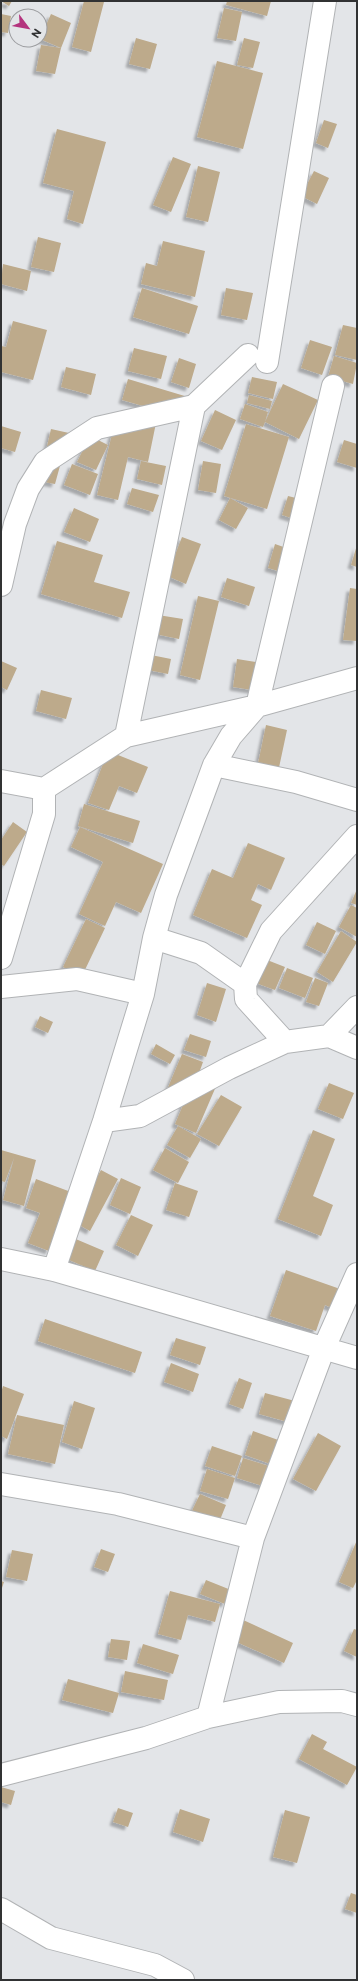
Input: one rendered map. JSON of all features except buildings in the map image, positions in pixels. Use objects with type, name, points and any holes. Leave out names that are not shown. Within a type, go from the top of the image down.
[{"type":"street","points":[[1,585],[15,524],[28,489],[45,462],[97,428],[194,406],[258,359],[325,1]]},
{"type":"street","points":[[54,1270],[104,1121],[143,994],[154,938],[166,895],[214,765],[231,736],[257,706],[333,386]]},
{"type":"street","points":[[126,736],[194,406]]},
{"type":"street","points":[[1,781],[44,789],[126,736],[257,706],[357,678]]},
{"type":"street","points":[[214,765],[296,782],[357,800]]},
{"type":"street","points":[[1,958],[44,814],[44,789]]},
{"type":"street","points":[[286,1042],[246,999],[245,984],[271,931],[357,836]]},
{"type":"street","points":[[154,938],[201,953],[245,984]]},
{"type":"street","points":[[1,988],[77,979],[143,994]]},
{"type":"street","points":[[329,1036],[357,1007]]},
{"type":"street","points":[[104,1121],[140,1116],[229,1068],[286,1042],[329,1036],[357,1048]]},
{"type":"street","points":[[1,1258],[54,1270],[357,1358]]},
{"type":"street","points":[[208,1717],[253,1538],[324,1348],[357,1274]]},
{"type":"street","points":[[1,1484],[118,1504],[253,1538]]},
{"type":"street","points":[[1,1775],[146,1738],[208,1717],[280,1702],[342,1701],[357,1705]]},
{"type":"street","points":[[1,1909],[51,1938],[155,1965],[183,1980]]}]
